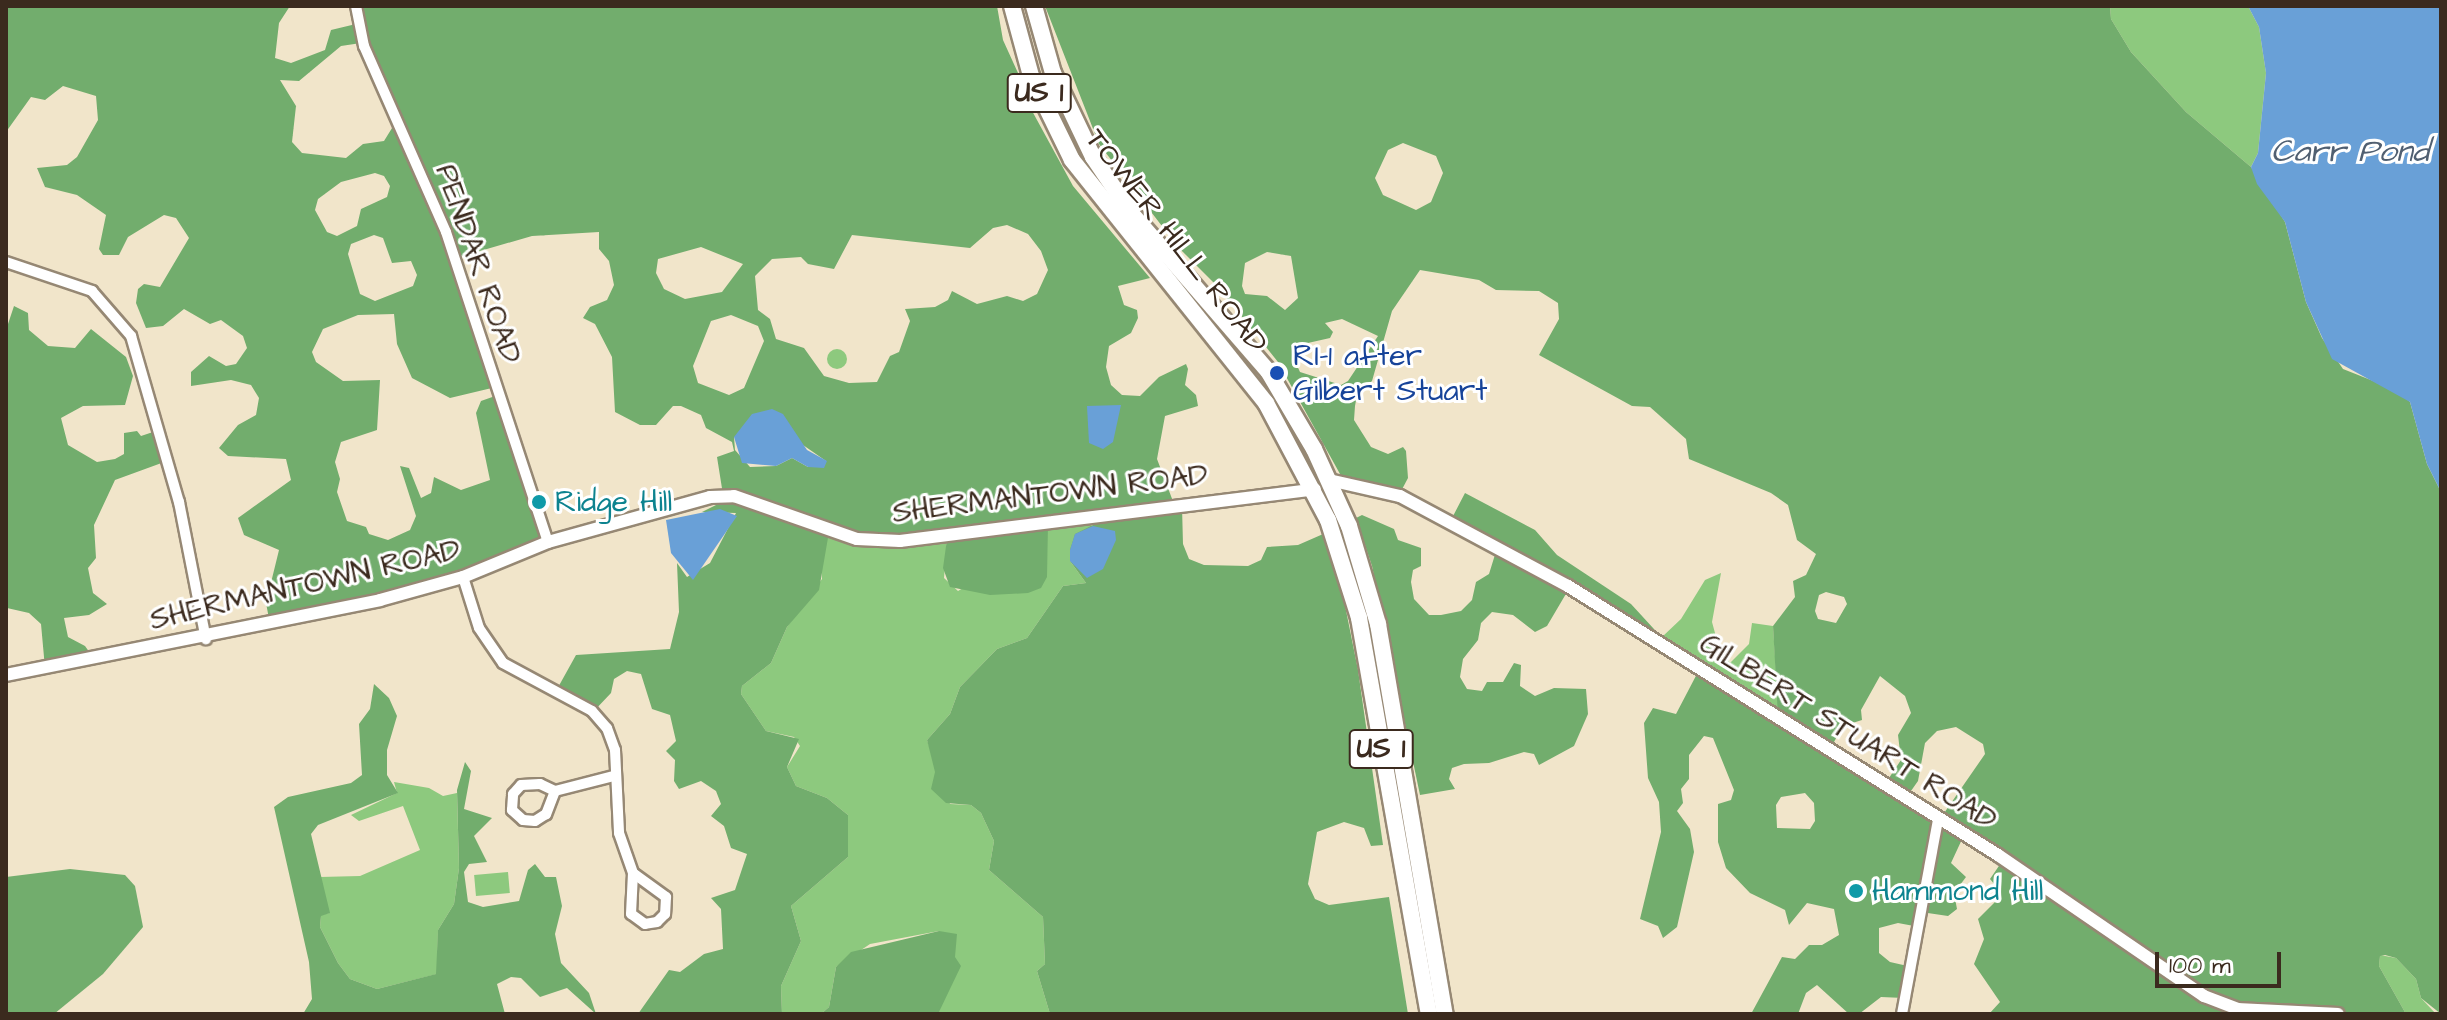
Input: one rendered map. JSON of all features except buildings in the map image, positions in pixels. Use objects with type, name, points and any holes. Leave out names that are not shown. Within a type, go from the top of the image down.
[{"type":"highway","name":"TOWER HILL ROAD","points":[[1012,6],[1031,76],[1072,160],[1246,375],[1349,526],[1378,624],[1445,1014]]},
{"type":"highway","name":"TOWER HILL ROAD","points":[[1034,6],[1053,73],[1098,164],[1151,237],[1268,371],[1322,485],[1359,618],[1429,1014]]},
{"type":"highway","points":[[1412,923],[1420,931],[1435,1014]]},
{"type":"street","name":"PENDAR ROAD","points":[[356,6],[364,46],[446,232],[548,542]]},
{"type":"street","points":[[6,262],[92,291],[131,336],[179,502],[206,639]]},
{"type":"street","name":"SHERMANTOWN ROAD","points":[[6,675],[206,639],[463,577],[548,542],[710,497],[734,496],[857,539],[900,541],[1322,485]]},
{"type":"street","name":"GILBERT STUART ROAD","points":[[1322,485],[1383,489],[1488,540],[1938,819],[2204,996],[2238,1009],[2338,1014]]},
{"type":"street","points":[[463,577],[479,628],[503,663],[592,711],[607,728],[615,750],[619,833],[633,873],[631,914],[645,924],[657,922],[665,914],[666,897],[633,873]]},
{"type":"street","points":[[555,791],[546,814],[535,821],[523,820],[512,810],[513,794],[521,785],[540,784],[555,791],[589,778],[614,776]]},
{"type":"street","points":[[1902,1014],[1938,819]]},
{"type":"green space","points":[[6,6],[290,6],[279,23],[275,58],[291,63],[325,50],[331,30],[356,24],[356,6],[997,6],[1003,40],[1023,84],[1019,87],[1073,186],[1150,278],[1118,286],[1124,305],[1137,310],[1138,318],[1131,333],[1109,346],[1106,367],[1111,385],[1122,395],[1140,396],[1159,377],[1186,364],[1188,369],[1185,385],[1196,395],[1198,406],[1165,416],[1157,459],[1174,504],[1182,506],[1183,544],[1189,559],[1204,565],[1248,566],[1261,560],[1267,547],[1298,545],[1330,531],[1358,670],[1383,845],[1371,846],[1364,828],[1344,822],[1317,832],[1308,884],[1315,899],[1329,905],[1389,897],[1408,1014],[1050,1014],[1037,971],[1045,964],[1043,917],[989,870],[994,841],[981,813],[971,805],[946,803],[931,789],[935,772],[927,740],[950,714],[960,687],[997,649],[1027,638],[1063,586],[1086,583],[1070,561],[1070,550],[1075,534],[1093,525],[1077,520],[1048,524],[1047,577],[1041,588],[1028,593],[990,595],[950,587],[943,568],[947,539],[829,532],[819,590],[787,627],[771,663],[742,686],[741,694],[766,731],[799,739],[787,767],[796,786],[827,798],[848,815],[848,857],[791,906],[801,941],[781,986],[782,1014],[638,1014],[669,970],[680,972],[704,954],[723,949],[721,909],[711,898],[735,890],[747,854],[731,848],[724,826],[711,816],[721,804],[716,791],[701,781],[679,789],[674,781],[675,760],[666,751],[676,741],[670,715],[652,709],[641,674],[627,671],[614,679],[611,693],[593,712],[556,691],[576,655],[670,649],[679,612],[677,563],[687,577],[710,563],[736,513],[702,512],[724,501],[717,457],[734,451],[732,442],[706,428],[701,415],[681,406],[673,406],[656,425],[640,425],[615,412],[612,357],[595,324],[583,318],[590,307],[607,300],[614,285],[609,261],[599,249],[599,232],[532,236],[456,258],[496,387],[450,398],[412,378],[397,344],[394,314],[358,315],[323,329],[312,352],[316,362],[343,381],[380,380],[377,430],[341,442],[335,462],[340,479],[337,492],[347,521],[366,527],[369,534],[388,540],[410,530],[416,516],[400,466],[409,468],[421,498],[431,493],[434,477],[461,490],[490,480],[476,413],[481,401],[498,395],[548,546],[504,566],[270,624],[266,603],[279,550],[244,535],[238,518],[291,480],[286,459],[228,456],[219,448],[238,425],[256,415],[259,398],[251,385],[231,380],[191,386],[191,372],[209,356],[226,366],[236,364],[247,348],[243,336],[221,320],[210,324],[184,309],[163,326],[146,328],[136,303],[138,289],[144,284],[160,287],[189,238],[176,218],[164,215],[128,237],[119,255],[103,255],[99,249],[106,215],[77,195],[45,187],[37,168],[67,165],[77,157],[98,120],[96,96],[63,86],[45,100],[31,97],[6,132]],"holes":[[[361,43],[397,120],[384,141],[363,144],[346,158],[302,153],[292,142],[296,106],[280,80],[299,81],[341,46]],[[375,173],[384,176],[390,186],[387,197],[361,209],[357,226],[337,236],[327,232],[315,210],[318,199],[341,182]],[[1007,225],[1028,234],[1041,251],[1048,270],[1037,294],[1023,301],[1007,296],[977,304],[952,291],[948,300],[935,307],[905,309],[910,321],[899,352],[890,356],[877,382],[849,383],[824,376],[804,348],[776,339],[770,319],[758,310],[755,276],[772,259],[801,257],[808,264],[834,269],[852,235],[970,248],[993,228]],[[374,235],[383,238],[392,263],[411,261],[417,275],[413,286],[375,301],[360,294],[348,254],[351,244]],[[701,247],[743,264],[722,292],[685,299],[664,289],[656,273],[658,259]],[[731,315],[758,326],[764,341],[744,388],[729,395],[698,383],[693,366],[711,321]],[[734,437],[803,445],[826,461],[808,467],[792,458],[776,466],[750,467],[735,450]]]},
{"type":"green space","points":[[1045,6],[2110,6],[2111,19],[2131,52],[2186,112],[2251,167],[2285,222],[2306,302],[2322,338],[2343,369],[2396,390],[2410,402],[2427,464],[2441,492],[2441,1014],[2421,998],[2416,979],[2396,958],[2385,955],[2380,956],[2379,966],[2406,1014],[1989,1014],[2000,1002],[1974,964],[1984,939],[1978,919],[1997,900],[2000,891],[1990,879],[2003,860],[1964,835],[1951,863],[1966,877],[1954,893],[1957,909],[1948,916],[1921,912],[1914,926],[1898,923],[1879,928],[1879,953],[1890,962],[1912,967],[1904,998],[1881,997],[1859,1014],[1849,1014],[1817,985],[1806,993],[1798,1014],[1751,1014],[1782,957],[1795,959],[1809,945],[1822,945],[1839,935],[1834,909],[1807,903],[1789,925],[1785,910],[1750,893],[1726,868],[1718,842],[1718,804],[1731,800],[1734,790],[1713,738],[1704,736],[1689,755],[1689,779],[1681,789],[1683,803],[1677,811],[1690,829],[1694,852],[1677,927],[1663,938],[1658,926],[1640,919],[1661,832],[1659,802],[1648,778],[1644,723],[1653,708],[1676,714],[1699,670],[1778,717],[1773,626],[1795,597],[1793,581],[1806,575],[1816,554],[1797,540],[1788,505],[1771,493],[1689,459],[1686,439],[1650,407],[1632,406],[1539,355],[1559,319],[1558,303],[1539,291],[1496,290],[1479,280],[1420,270],[1392,311],[1372,381],[1357,395],[1354,420],[1371,447],[1388,454],[1403,447],[1408,478],[1399,495],[1345,483],[1278,362],[1218,287],[1178,247],[1099,144]],"holes":[[[1403,143],[1436,156],[1443,173],[1431,202],[1416,210],[1383,195],[1375,178],[1388,150]],[[1267,252],[1291,256],[1298,298],[1285,310],[1267,296],[1245,294],[1242,286],[1245,263]],[[1342,319],[1378,336],[1348,381],[1341,385],[1300,372],[1294,359],[1299,345],[1330,338],[1333,332],[1325,323]],[[1826,592],[1844,597],[1847,604],[1836,623],[1818,619],[1815,611],[1819,595]],[[1880,676],[1905,696],[1911,713],[1898,735],[1901,760],[1885,784],[1830,749],[1843,726],[1862,720],[1861,710]],[[1956,727],[1983,744],[1985,754],[1940,819],[1906,798],[1918,781],[1925,743],[1937,731]],[[1805,793],[1814,803],[1815,821],[1810,829],[1777,828],[1776,805],[1781,797]]]},
{"type":"green space","points":[[2110,6],[2248,6],[2259,27],[2266,73],[2258,153],[2251,167],[2186,112],[2131,52],[2111,19]]},
{"type":"green space","points":[[14,306],[28,313],[29,330],[48,346],[75,348],[91,329],[126,357],[133,376],[125,405],[83,406],[61,418],[68,445],[97,462],[124,454],[124,433],[137,431],[141,436],[159,430],[167,461],[115,480],[94,525],[96,558],[88,568],[93,593],[107,604],[89,615],[64,618],[68,637],[85,646],[95,660],[45,668],[41,624],[29,613],[7,608],[6,330]]},
{"type":"green space","points":[[833,349],[841,349],[847,359],[841,369],[833,369],[827,363],[827,355]]},
{"type":"green space","points":[[1465,493],[1535,530],[1557,555],[1631,604],[1676,653],[1570,587],[1547,626],[1535,632],[1513,615],[1492,612],[1481,623],[1478,640],[1463,659],[1460,677],[1467,689],[1482,691],[1487,682],[1503,682],[1514,663],[1521,665],[1520,686],[1535,696],[1554,688],[1586,689],[1588,714],[1574,746],[1539,765],[1534,754],[1524,752],[1489,763],[1464,764],[1452,768],[1449,779],[1455,789],[1420,795],[1372,566],[1356,518],[1362,515],[1394,529],[1398,540],[1421,548],[1421,566],[1413,570],[1411,582],[1414,599],[1429,615],[1461,611],[1472,600],[1476,582],[1489,574],[1498,545],[1451,520]]},
{"type":"green space","points":[[1077,520],[1093,526],[1070,561],[1086,583],[1063,586],[1027,638],[997,649],[960,687],[950,714],[927,740],[950,804],[971,805],[981,813],[994,841],[989,870],[1043,917],[1045,964],[1037,971],[1050,1014],[938,1014],[955,957],[939,931],[870,944],[836,967],[829,1007],[821,1014],[782,1014],[781,986],[801,941],[791,906],[848,857],[848,815],[827,798],[796,786],[787,767],[800,746],[794,737],[766,731],[741,694],[742,686],[771,663],[787,627],[822,579],[821,560],[829,532],[947,538],[944,578],[958,591],[1047,539],[1047,524]]},
{"type":"green space","points":[[1721,573],[1712,622],[1718,644],[1730,663],[1749,644],[1752,623],[1773,626],[1779,717],[1678,656],[1662,637],[1681,619],[1705,580]]},
{"type":"green space","points":[[374,684],[389,698],[397,716],[387,750],[387,775],[398,793],[318,825],[311,834],[330,913],[321,916],[320,927],[338,963],[350,979],[377,989],[436,974],[438,930],[454,904],[459,868],[457,790],[465,762],[471,771],[464,809],[492,818],[474,836],[487,862],[469,864],[464,872],[468,902],[483,907],[519,901],[528,870],[535,864],[545,877],[556,877],[562,906],[555,934],[561,963],[589,993],[596,1014],[567,988],[540,997],[521,978],[511,977],[497,984],[505,1014],[303,1014],[312,999],[309,962],[274,807],[288,797],[351,783],[362,775],[359,724],[370,709]]},
{"type":"green space","points":[[394,782],[429,788],[443,796],[457,793],[459,868],[454,904],[438,930],[437,974],[377,989],[350,979],[338,963],[320,927],[321,915],[329,913],[320,877],[360,876],[420,850],[403,806],[359,821],[351,815],[397,793]]},
{"type":"green space","points":[[70,869],[125,875],[135,886],[143,927],[103,974],[54,1014],[6,1014],[6,877]]},
{"type":"green space","points":[[508,872],[510,893],[476,896],[474,875]]},
{"type":"green space","points":[[939,931],[957,934],[955,957],[961,966],[938,1014],[821,1014],[829,1007],[836,967],[851,952]]},
{"type":"green space","points":[[2380,955],[2396,958],[2416,979],[2421,998],[2436,1014],[2406,1014],[2379,966]]},
{"type":"water","name":"Carr Pond","points":[[2248,6],[2441,6],[2441,492],[2427,464],[2410,402],[2332,359],[2306,302],[2285,222],[2257,184],[2251,167],[2258,153],[2266,73],[2259,27]]},
{"type":"water","points":[[1121,405],[1113,442],[1103,449],[1089,443],[1087,406]]},
{"type":"water","points":[[772,409],[783,414],[807,450],[827,461],[824,468],[808,467],[792,458],[776,466],[742,463],[734,437],[752,414]]},
{"type":"water","points":[[720,509],[737,516],[693,580],[671,553],[666,520]]},
{"type":"water","points":[[1093,526],[1115,531],[1116,540],[1103,569],[1087,578],[1070,561],[1070,550],[1075,534]]},
{"type":"place","name":"RI-1 after Gilbert Stuart","points":[[1277,373]]},
{"type":"place","name":"Ridge Hill","points":[[539,502]]},
{"type":"place","name":"Hammond Hill","points":[[1856,891]]}]
